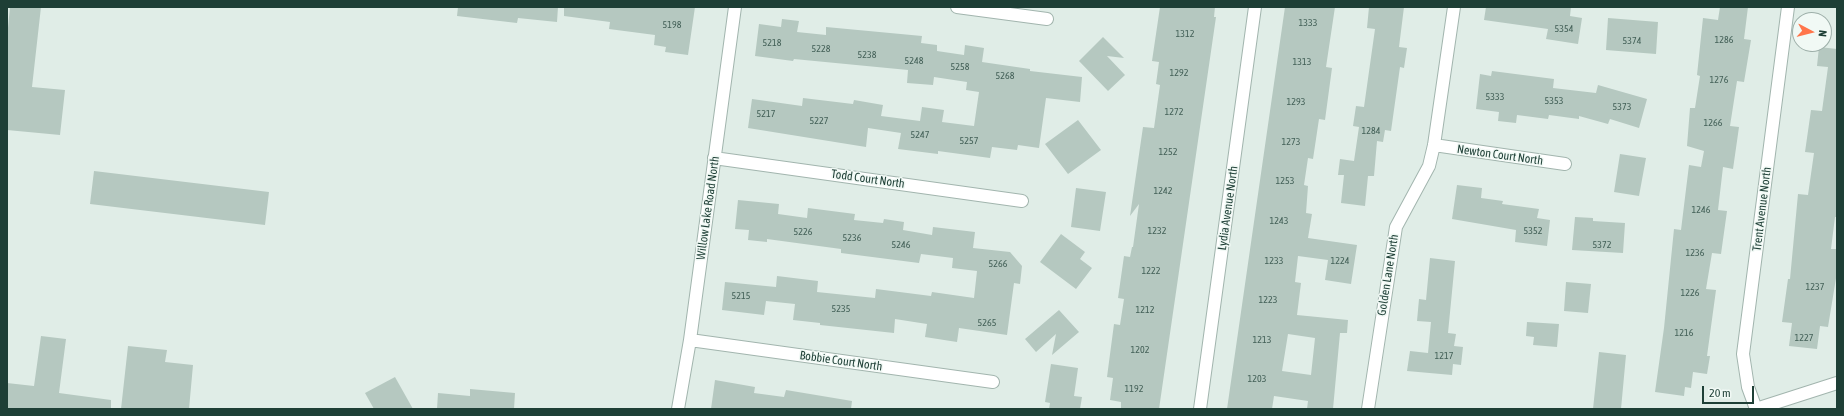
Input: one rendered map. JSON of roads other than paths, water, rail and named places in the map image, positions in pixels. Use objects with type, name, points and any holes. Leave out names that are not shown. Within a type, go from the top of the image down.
[{"type":"street","name":"Willow Lake Road North","points":[[678,409],[690,340],[735,7]]},
{"type":"street","points":[[957,7],[1047,19]]},
{"type":"street","name":"Lydia Avenue North","points":[[1200,409],[1255,7]]},
{"type":"street","name":"Golden Lane North","points":[[1368,409],[1396,227],[1429,166],[1434,145],[1454,7]]},
{"type":"street","name":"Trent Avenue North","points":[[1756,409],[1748,387],[1743,354],[1788,7]]},
{"type":"street","name":"Newton Court North","points":[[1434,145],[1565,164]]},
{"type":"street","name":"Todd Court North","points":[[714,158],[1022,200]]},
{"type":"street","name":"Bobbie Court North","points":[[690,340],[993,382]]},
{"type":"street","points":[[1756,409],[1837,382]]}]
